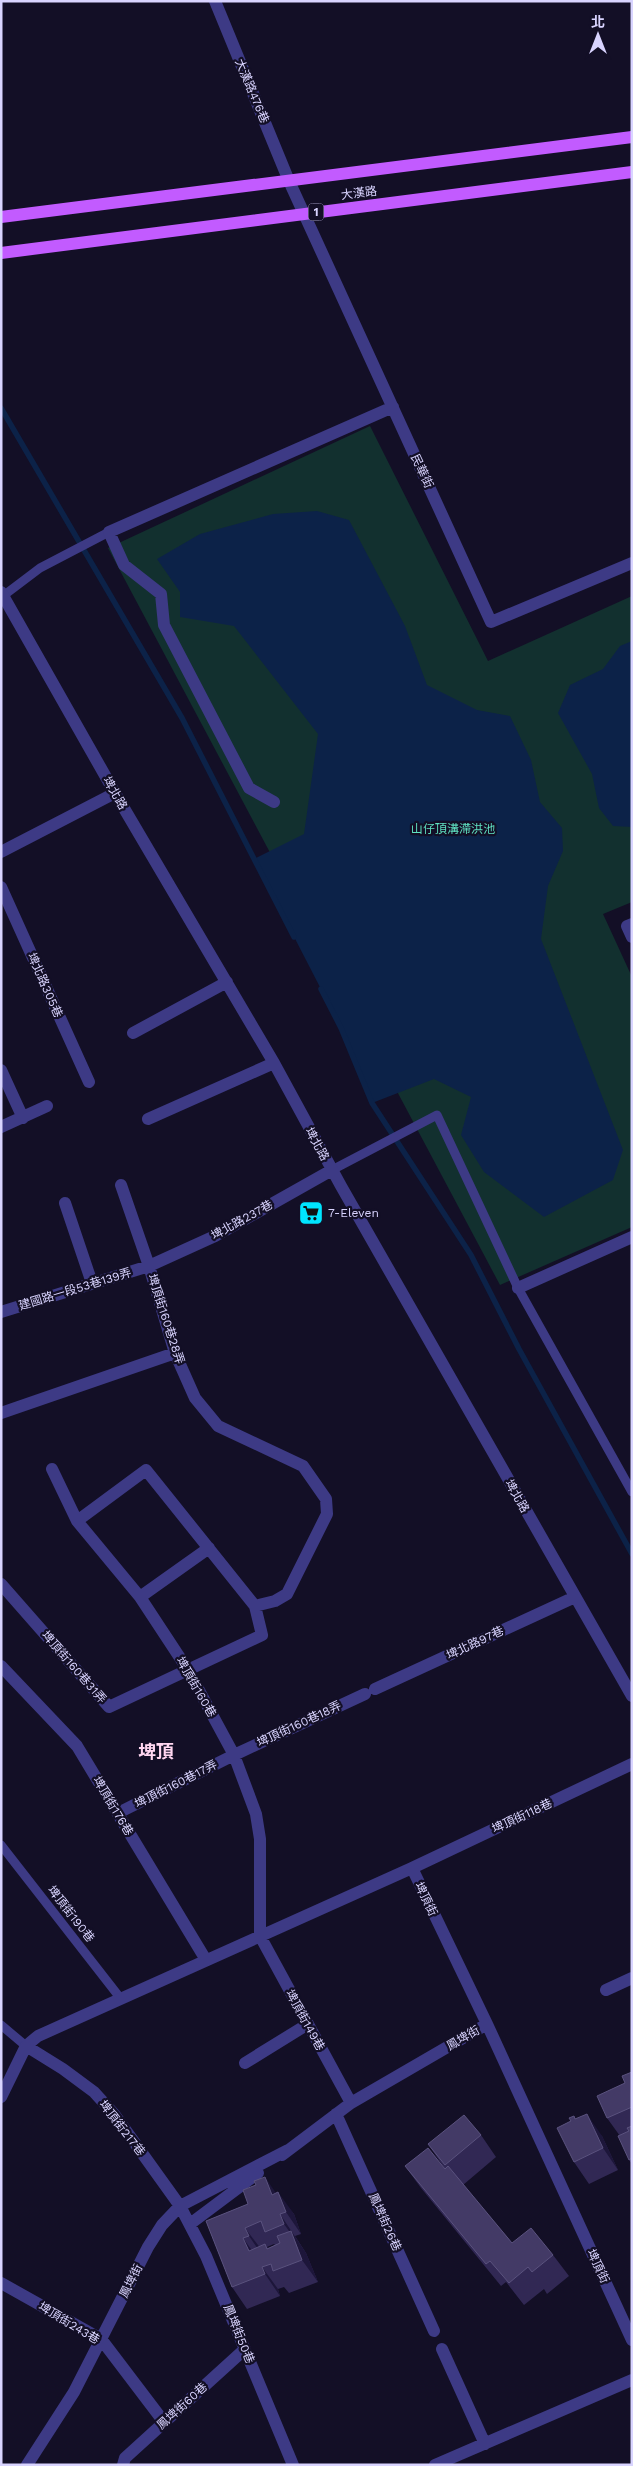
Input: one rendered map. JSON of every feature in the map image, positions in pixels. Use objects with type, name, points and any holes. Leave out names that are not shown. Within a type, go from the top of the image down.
[{"type":"main road","name":"大漢路","points":[[1,217],[632,137]]},
{"type":"main road","name":"大漢路","points":[[1,254],[632,172]]},
{"type":"street","name":"大漢路476巷","points":[[215,1],[289,181]]},
{"type":"street","name":"民華街","points":[[289,181],[491,622],[632,564]]},
{"type":"street","points":[[274,802],[249,788],[164,625],[161,594],[124,565],[110,532],[393,407]]},
{"type":"street","name":"埤北路","points":[[2,595],[115,793],[274,1063],[332,1170],[632,1696]]},
{"type":"street","points":[[1,852],[115,793]]},
{"type":"street","name":"埤北路305巷","points":[[1,887],[89,1082]]},
{"type":"street","points":[[632,924],[627,926],[632,937]]},
{"type":"street","points":[[133,1033],[227,982]]},
{"type":"street","points":[[148,1119],[274,1063]]},
{"type":"street","points":[[1,1070],[23,1118]]},
{"type":"street","points":[[1,1127],[47,1106]]},
{"type":"street","name":"埤北路237巷","points":[[149,1266],[215,1236],[332,1170]]},
{"type":"street","name":"埤頂街160巷28弄","points":[[121,1185],[149,1266],[175,1353],[195,1398],[218,1426],[303,1466],[326,1499],[327,1514],[287,1594],[275,1601],[255,1606]]},
{"type":"street","points":[[65,1203],[92,1283]]},
{"type":"street","points":[[518,1288],[632,1237]]},
{"type":"street","name":"建國路一段53巷139弄","points":[[1,1312],[149,1266]]},
{"type":"street","points":[[1,1413],[175,1353]]},
{"type":"street","name":"埤頂街160巷","points":[[52,1469],[77,1521],[140,1597],[188,1670],[234,1755],[256,1814],[260,1839],[260,1936]]},
{"type":"street","points":[[77,1521],[146,1470],[255,1606],[262,1635],[188,1670]]},
{"type":"street","points":[[140,1597],[209,1548]]},
{"type":"street","name":"埤頂街160巷31弄","points":[[1,1584],[109,1707],[188,1670]]},
{"type":"street","name":"埤北路97巷","points":[[370,1691],[575,1597]]},
{"type":"street","name":"埤頂街176巷","points":[[1,1666],[77,1746],[206,1960]]},
{"type":"street","name":"埤頂街160巷18弄","points":[[234,1755],[370,1691]]},
{"type":"street","name":"埤頂街160巷17弄","points":[[118,1813],[234,1755]]},
{"type":"street","name":"埤頂街118巷","points":[[412,1868],[632,1764]]},
{"type":"street","name":"埤頂街","points":[[26,2046],[38,2036],[412,1868],[487,2024],[632,2340]]},
{"type":"street","name":"埤頂街149巷","points":[[260,1936],[351,2103]]},
{"type":"street","points":[[606,1990],[632,1978]]},
{"type":"street","points":[[245,2063],[308,2024]]},
{"type":"street","name":"鳳埤街","points":[[190,2224],[351,2103],[487,2024]]},
{"type":"street","points":[[1,2098],[26,2046]]},
{"type":"street","name":"埤頂街217巷","points":[[26,2046],[64,2069],[94,2092],[114,2114],[180,2206]]},
{"type":"street","name":"鳳埤街26巷","points":[[336,2114],[434,2331]]},
{"type":"street","name":"鳳埤街","points":[[27,2465],[74,2392],[148,2247],[162,2225],[180,2206],[288,2150]]},
{"type":"street","name":"鳳埤街50巷","points":[[180,2206],[206,2256],[292,2465]]},
{"type":"street","name":"埤頂街243巷","points":[[1,2283],[101,2340],[164,2422]]},
{"type":"street","name":"鳳埤街60巷","points":[[123,2465],[125,2458],[244,2349]]},
{"type":"street","points":[[442,2349],[485,2444]]},
{"type":"street","points":[[435,2465],[632,2380]]},
{"type":"lane","points":[[2,595],[40,568],[110,532]]},
{"type":"lane","points":[[332,1170],[366,1150],[436,1115],[518,1288],[632,1492]]},
{"type":"lane","name":"埤頂街190巷","points":[[1,1844],[121,1999]]},
{"type":"lane","points":[[1,2025],[26,2046]]},
{"type":"green space","name":"山仔頂溝滯洪池","points":[[370,426],[488,661],[632,596],[632,902],[603,914],[632,977],[632,1227],[500,1285],[108,548]]},
{"type":"water","points":[[317,511],[349,520],[405,626],[427,685],[477,710],[510,716],[531,760],[540,802],[562,828],[563,851],[548,886],[541,939],[623,1150],[613,1180],[544,1217],[484,1172],[461,1135],[471,1097],[434,1079],[372,1103],[341,1028],[254,859],[304,834],[318,734],[234,626],[180,617],[180,592],[157,559],[200,534],[273,514]]},
{"type":"water","points":[[632,641],[632,827],[613,826],[599,808],[592,774],[558,713],[570,685],[603,669],[620,646]]},
{"type":"building","points":[[632,2072],[632,2107],[607,2118],[597,2096],[625,2083],[622,2076]]},
{"type":"building","points":[[587,2114],[603,2148],[574,2162],[557,2128],[571,2121],[569,2118],[574,2116],[575,2119]]},
{"type":"building","points":[[464,2115],[481,2135],[445,2165],[428,2144]]},
{"type":"building","points":[[632,2126],[632,2158],[629,2160],[618,2136],[629,2131],[627,2128]]},
{"type":"building","points":[[428,2148],[445,2169],[448,2166],[512,2243],[531,2228],[553,2255],[532,2272],[528,2267],[509,2283],[490,2261],[486,2264],[405,2166]]},
{"type":"building","points":[[265,2177],[272,2195],[278,2192],[286,2212],[280,2214],[284,2224],[265,2232],[261,2221],[245,2228],[249,2236],[243,2238],[249,2251],[265,2244],[267,2249],[280,2243],[277,2236],[291,2231],[302,2260],[273,2271],[271,2264],[262,2267],[265,2274],[232,2287],[206,2221],[248,2204],[243,2190],[256,2185],[254,2181]]},
{"type":"waterway","points":[[1,408],[182,718],[294,937]]},
{"type":"waterway","points":[[321,989],[341,1028],[372,1103],[471,1255],[519,1349],[632,1554]]},
{"type":"place","name":"7-Eleven","points":[[311,1213]]},
{"type":"district","name":"埤頂","points":[[156,1752]]}]
